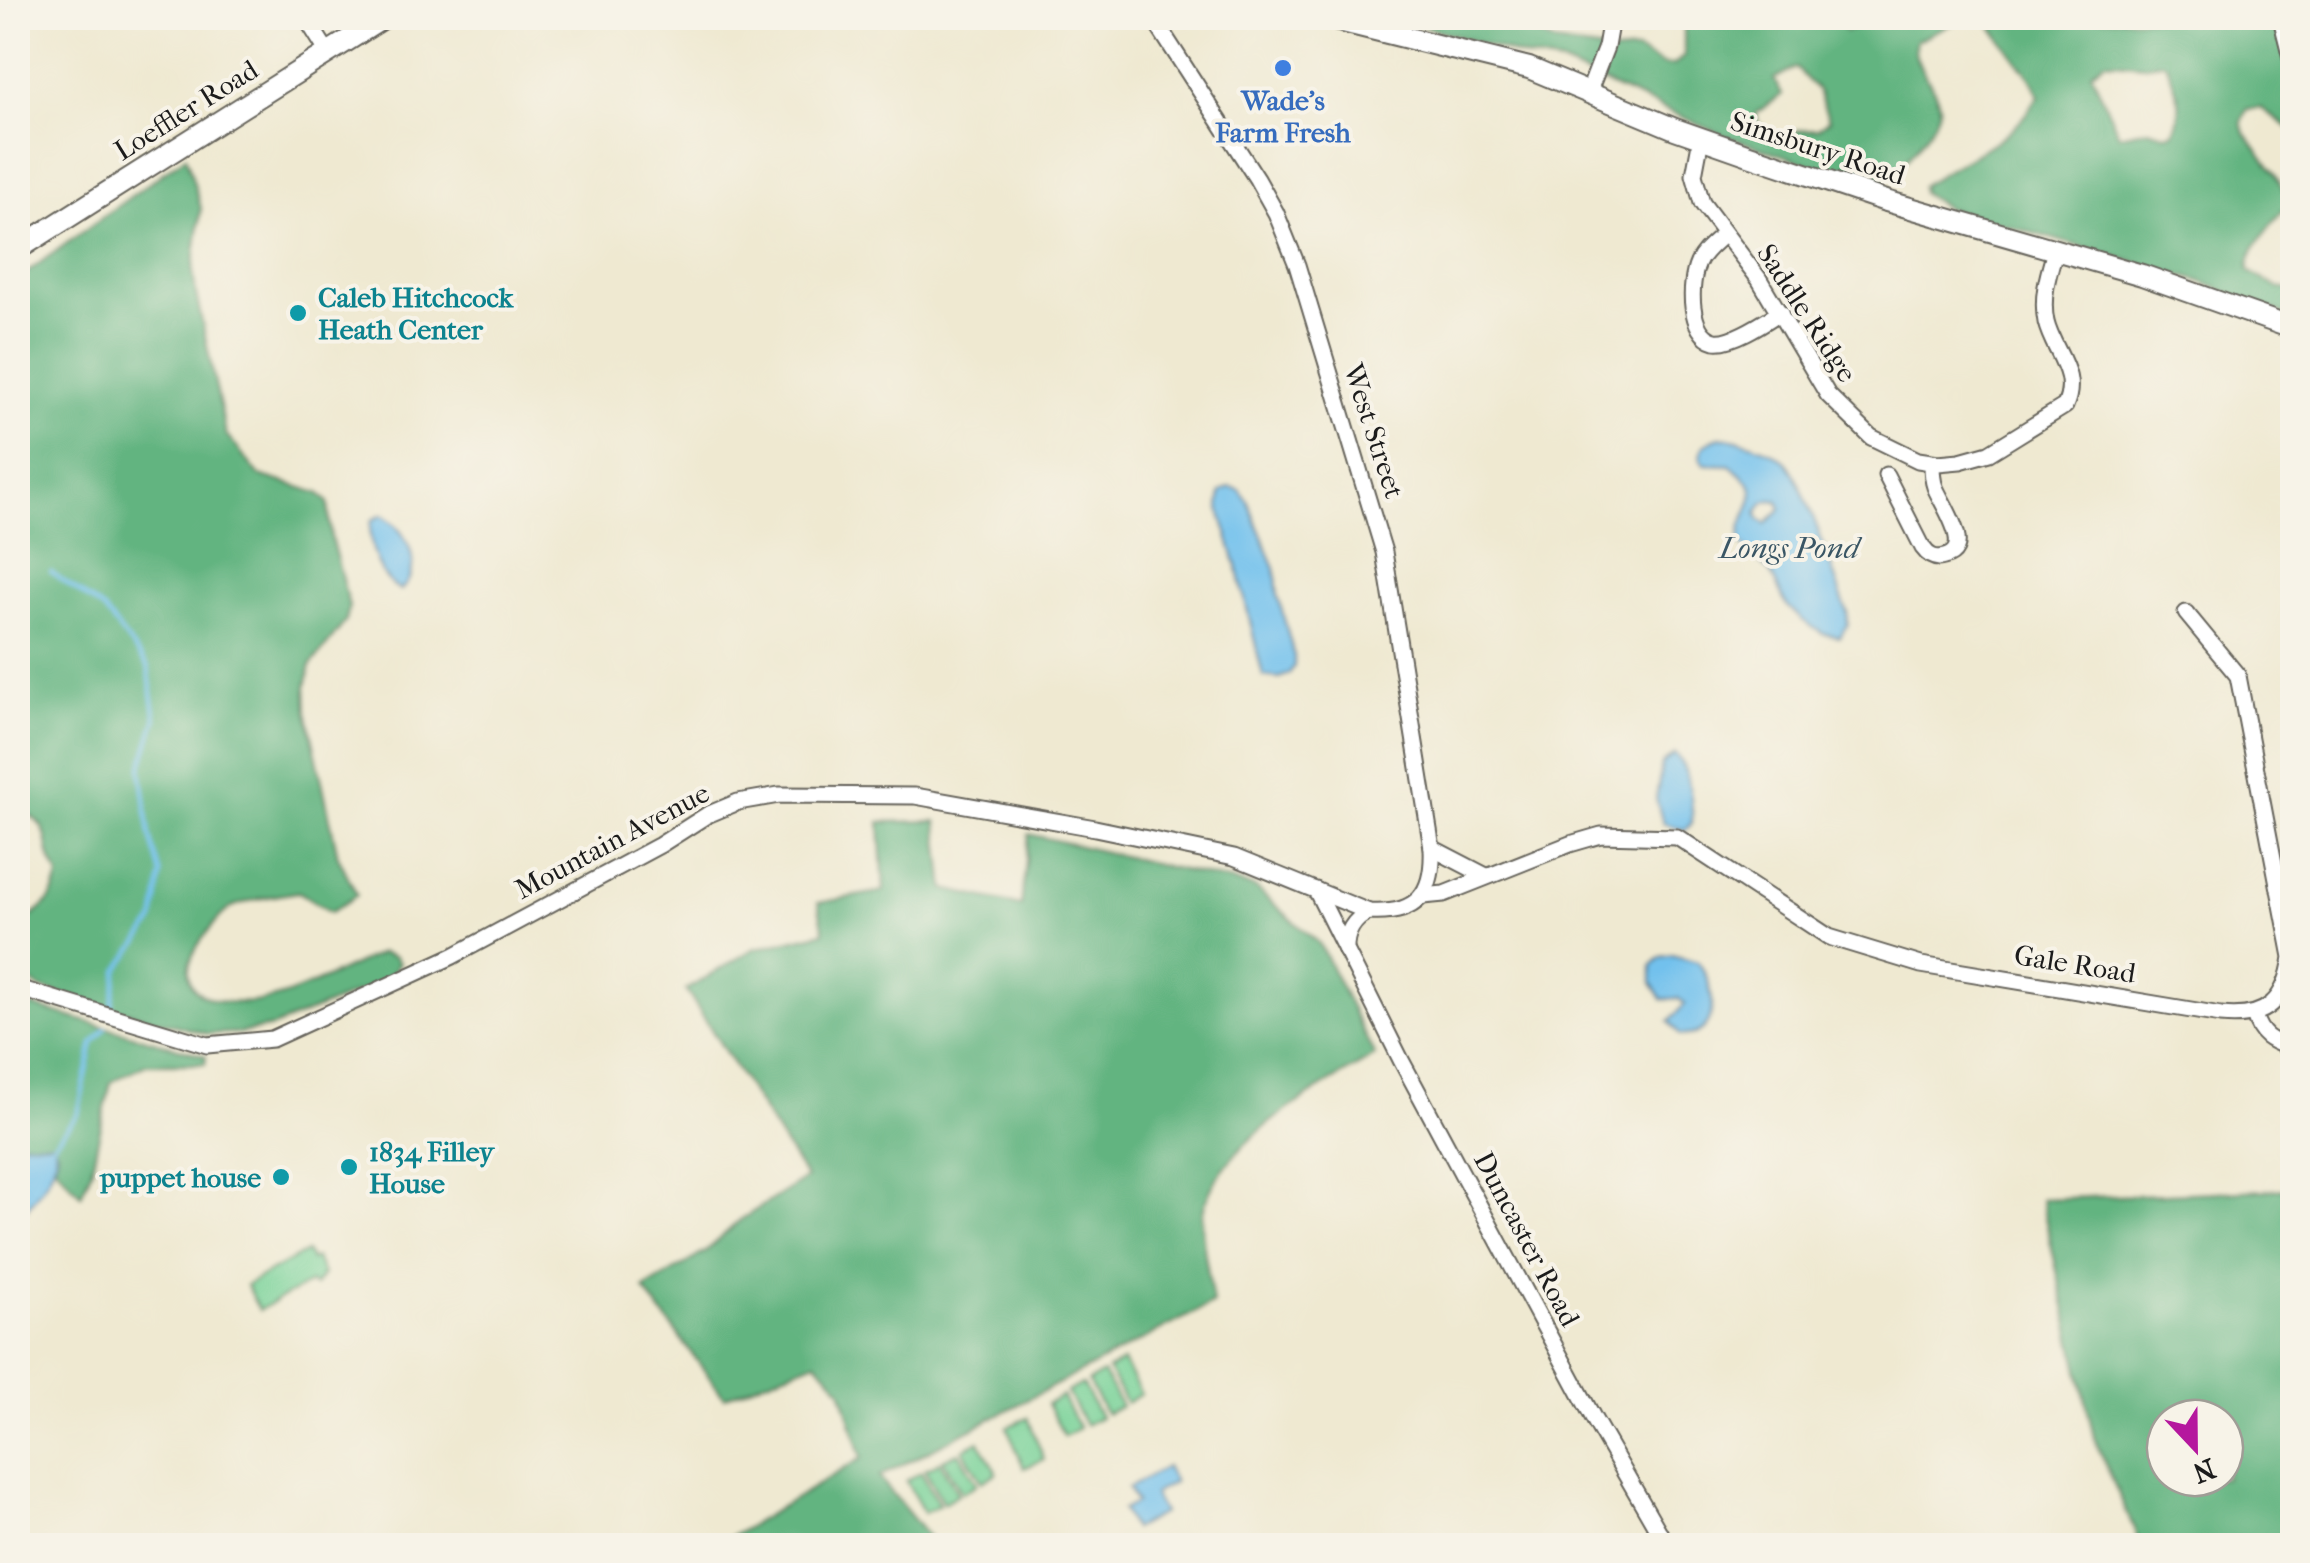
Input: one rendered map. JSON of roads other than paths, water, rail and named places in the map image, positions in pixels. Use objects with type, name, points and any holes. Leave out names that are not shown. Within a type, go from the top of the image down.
[{"type":"main road","name":"Loeffler Road","points":[[18,249],[383,18]]},
{"type":"main road","name":"Simsbury Road","points":[[1328,18],[1361,21],[1529,68],[1701,138],[1867,195],[2142,275],[2292,328]]},
{"type":"street","points":[[306,18],[328,52]]},
{"type":"street","name":"West Street","points":[[1153,18],[1276,213],[1297,265],[1381,538],[1432,848],[1434,876],[1423,896]]},
{"type":"street","points":[[1590,92],[1606,47],[1611,18]]},
{"type":"street","points":[[2280,18],[2292,62]]},
{"type":"street","name":"Saddle Ridge","points":[[1701,138],[1695,181],[1702,203],[1780,312],[1825,390],[1881,444],[1932,463],[1980,456],[2065,406],[2070,378],[2047,326],[2044,302],[2055,251]]},
{"type":"street","points":[[1724,234],[1704,253],[1696,269],[1694,308],[1702,330],[1711,339],[1723,340],[1780,312]]},
{"type":"street","points":[[1886,475],[1922,548],[1932,557],[1944,557],[1954,550],[1958,539],[1934,484],[1932,463]]},
{"type":"street","points":[[2186,613],[2238,676],[2292,958],[2285,990],[2254,1015],[2266,1039],[2292,1050]]},
{"type":"street","name":"Mountain Avenue","points":[[18,988],[207,1045],[272,1039],[453,956],[660,845],[708,815],[738,802],[779,795],[915,796],[1234,856],[1369,912]]},
{"type":"street","name":"Gale Road","points":[[1423,896],[1444,894],[1601,835],[1677,837],[1830,936],[1905,960],[2222,1015],[2254,1015]]},
{"type":"street","points":[[1432,848],[1486,876]]},
{"type":"street","name":"Duncaster Road","points":[[1316,890],[1346,955],[1595,1421],[1667,1546]]},
{"type":"street","points":[[1346,955],[1348,935],[1358,917],[1409,906],[1423,896]]},
{"type":"water","name":"Longs Pond","points":[[1720,437],[1763,448],[1785,461],[1792,471],[1810,508],[1847,612],[1848,625],[1840,637],[1823,634],[1801,619],[1786,604],[1770,572],[1741,543],[1752,489],[1730,465],[1705,464],[1701,459],[1703,447]],"holes":[[[1778,501],[1781,509],[1766,524],[1759,519],[1757,513],[1764,502]]]},
{"type":"water","points":[[1230,487],[1240,490],[1247,500],[1275,568],[1294,656],[1289,674],[1279,678],[1263,676],[1219,507],[1221,492]]},
{"type":"water","points":[[382,515],[399,529],[410,549],[412,570],[401,590],[387,579],[373,549],[372,520]]},
{"type":"water","points":[[1674,754],[1687,776],[1691,796],[1692,823],[1685,830],[1663,823],[1656,799],[1662,764]]},
{"type":"water","points":[[1673,955],[1698,962],[1709,984],[1709,1020],[1694,1034],[1680,1035],[1669,1021],[1685,1004],[1678,998],[1662,999],[1652,983],[1652,965],[1661,957]]},
{"type":"water","points":[[23,1142],[54,1143],[56,1153],[51,1173],[18,1219],[18,1147]]},
{"type":"water","points":[[1166,1467],[1174,1482],[1153,1494],[1163,1513],[1133,1529],[1122,1510],[1136,1503],[1128,1488]]},
{"type":"waterway","points":[[51,572],[104,610],[148,667],[156,720],[141,769],[150,836],[161,875],[154,921],[118,970],[112,1005]]},
{"type":"waterway","points":[[53,1144],[78,1114],[93,1043],[106,1028]]},
{"type":"place","name":"Wade's Farm Fresh","points":[[1283,68]]},
{"type":"place","name":"Caleb Hitchcock Heath Center","points":[[298,313]]},
{"type":"place","name":"1834 Filley House","points":[[349,1167]]},
{"type":"place","name":"puppet house","points":[[281,1177]]}]
